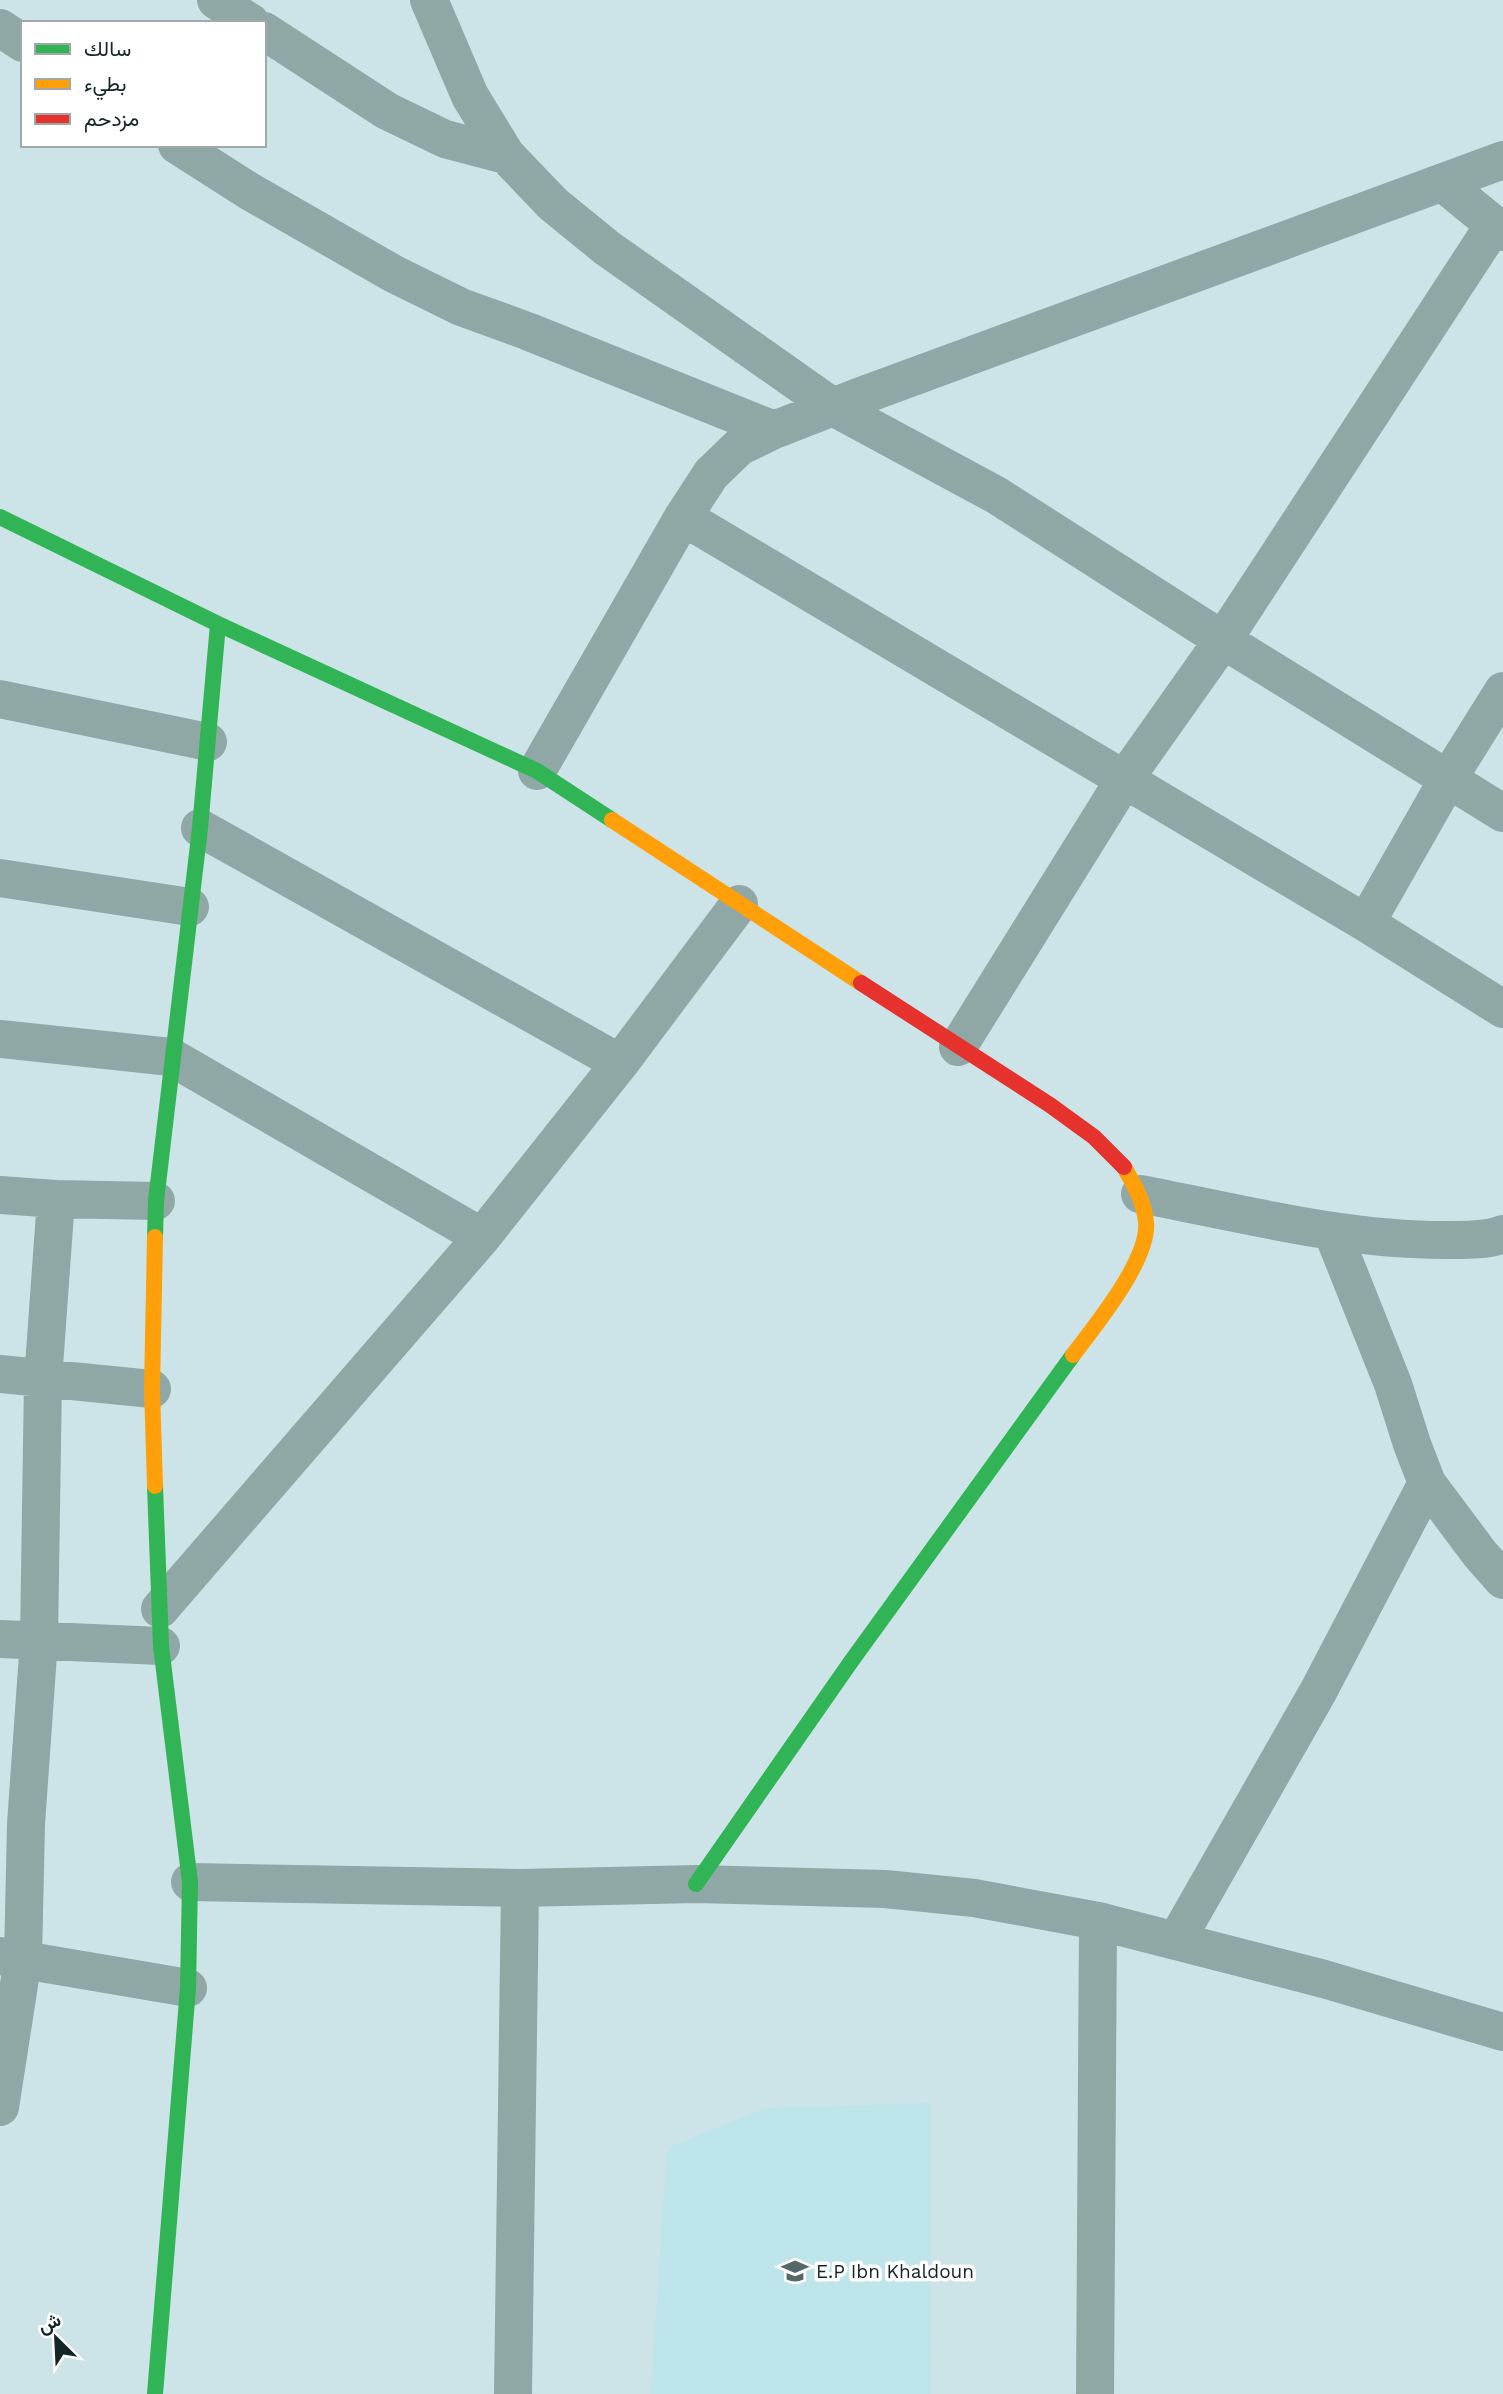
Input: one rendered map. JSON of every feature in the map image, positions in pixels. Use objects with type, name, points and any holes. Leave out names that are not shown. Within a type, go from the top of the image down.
[{"type":"street","points":[[216,0],[248,21]]},
{"type":"street","points":[[429,0],[470,96],[506,155],[553,204],[607,248],[833,407],[996,495],[1223,640],[1503,813]]},
{"type":"street","points":[[0,28],[21,42]]},
{"type":"street","points":[[266,32],[387,111],[445,139],[506,155]]},
{"type":"street","points":[[180,147],[249,191],[394,274],[461,307],[774,430]]},
{"type":"street","points":[[537,771],[682,517],[711,474],[738,447],[833,407],[1503,160]]},
{"type":"street","points":[[958,1047],[1124,780],[1223,640],[1499,228],[1443,183]]},
{"type":"street","points":[[0,517],[218,624],[537,771],[1050,1105],[1094,1138],[1124,1166],[1140,1194],[1147,1225],[1137,1263],[850,1663],[696,1884]]},
{"type":"street","points":[[682,517],[1366,923],[1503,1009]]},
{"type":"street","points":[[155,2394],[188,1988],[190,1882],[160,1628],[152,1389],[156,1200],[200,828],[218,624]]},
{"type":"street","points":[[1366,923],[1448,779],[1503,691]]},
{"type":"street","points":[[0,699],[208,742]]},
{"type":"street","points":[[200,828],[620,1063]]},
{"type":"street","points":[[0,877],[190,907]]},
{"type":"street","points":[[0,1639],[39,1640],[160,1628],[482,1237],[620,1063],[739,904]]},
{"type":"street","points":[[0,1039],[171,1057],[482,1237]]},
{"type":"street","points":[[1140,1194],[1332,1231],[1405,1240],[1458,1240],[1503,1234]]},
{"type":"street","points":[[0,1195],[57,1199],[156,1200]]},
{"type":"street","points":[[0,2107],[11,1957],[26,1824],[39,1640],[43,1380],[57,1199]]},
{"type":"street","points":[[1332,1231],[1393,1384],[1427,1483],[1503,1580]]},
{"type":"street","points":[[0,1374],[152,1389]]},
{"type":"street","points":[[1176,1941],[1319,1690],[1427,1483]]},
{"type":"street","points":[[190,1882],[520,1888],[696,1884],[885,1889],[974,1898],[1098,1921],[1324,1979],[1503,2032]]},
{"type":"street","points":[[513,2394],[520,1888]]},
{"type":"street","points":[[1095,2394],[1098,1921]]},
{"type":"street","points":[[11,1957],[188,1988]]},
{"type":"shaded area","name":"E.P Ibn Khaldoun","points":[[930,2103],[931,2394],[651,2394],[667,2148],[765,2108]]},
{"type":"traffic: fast","points":[[0,517],[218,624],[537,771],[612,820]]},
{"type":"traffic: fast","points":[[155,1237],[156,1201],[200,828],[218,624]]},
{"type":"traffic: fast","points":[[696,1884],[850,1663],[1073,1355]]},
{"type":"traffic: fast","points":[[155,1486],[161,1646],[190,1882],[188,1988],[155,2394]]},
{"type":"traffic: slow","points":[[612,820],[861,983]]},
{"type":"traffic: slow","points":[[1073,1355],[1119,1292],[1145,1237],[1143,1207],[1124,1167]]},
{"type":"traffic: slow","points":[[155,1237],[152,1389],[155,1486]]},
{"type":"traffic: jam","points":[[861,983],[1050,1105],[1094,1137],[1124,1167]]},
{"type":"place","name":"E.P Ibn Khaldoun","points":[[795,2271]]}]
